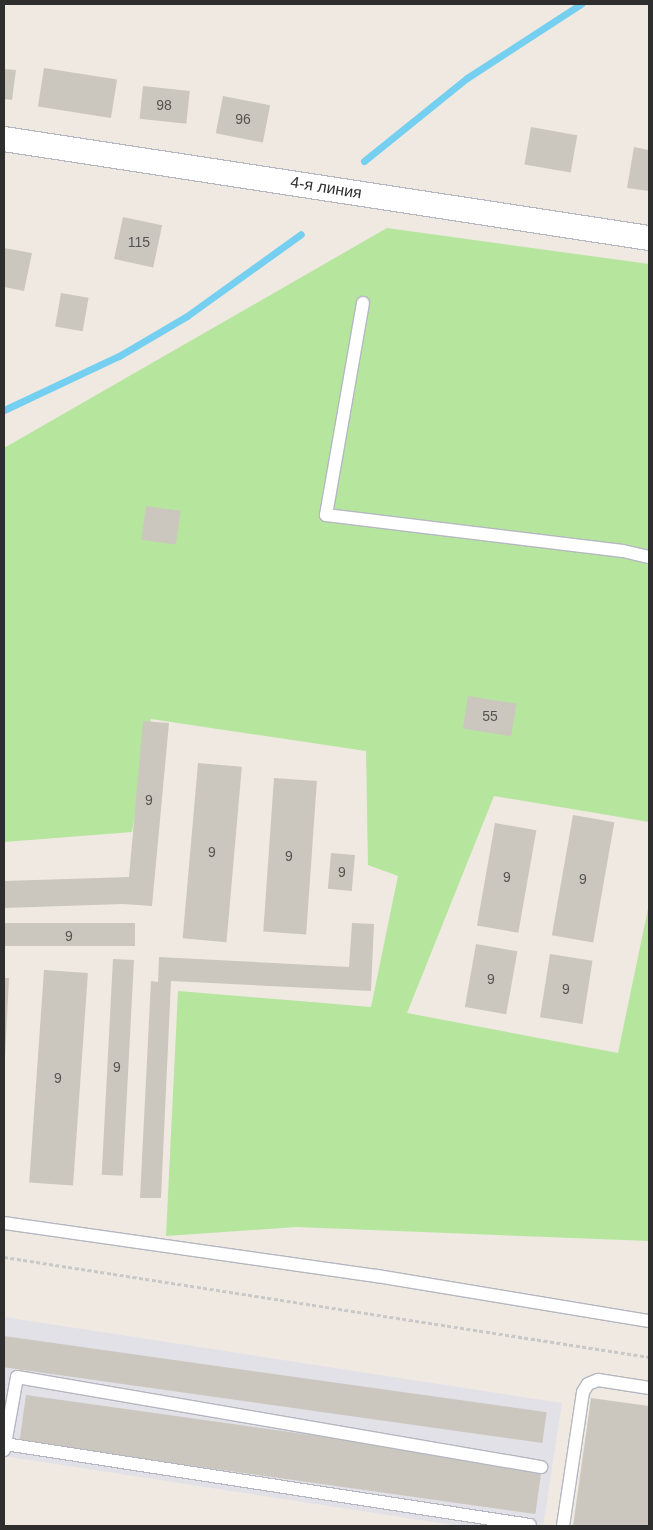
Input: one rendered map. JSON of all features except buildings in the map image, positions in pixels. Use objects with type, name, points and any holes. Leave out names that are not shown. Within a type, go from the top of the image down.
[{"type":"street","name":"4-я линия","points":[[4,139],[649,238]]},
{"type":"lane","points":[[363,304],[326,515],[623,551],[649,557]]},
{"type":"lane","points":[[4,1223],[377,1276],[649,1321]]},
{"type":"lane","points":[[530,1525],[4,1447],[17,1377],[541,1467]]},
{"type":"lane","points":[[563,1526],[582,1392],[588,1384],[598,1380],[649,1388]]},
{"type":"path","points":[[4,1257],[649,1357]]},
{"type":"shaded area","points":[[4,1317],[562,1403],[543,1526],[460,1526],[4,1456]]},
{"type":"green space","points":[[387,228],[649,264],[649,822],[494,796],[407,1013],[618,1053],[649,904],[649,1241],[296,1227],[166,1236],[178,991],[371,1007],[398,876],[368,865],[366,751],[151,719],[132,832],[4,842],[4,448]]},
{"type":"waterway","points":[[364,161],[467,78],[581,4]]},
{"type":"waterway","points":[[4,410],[119,356],[187,316],[301,234]]}]
